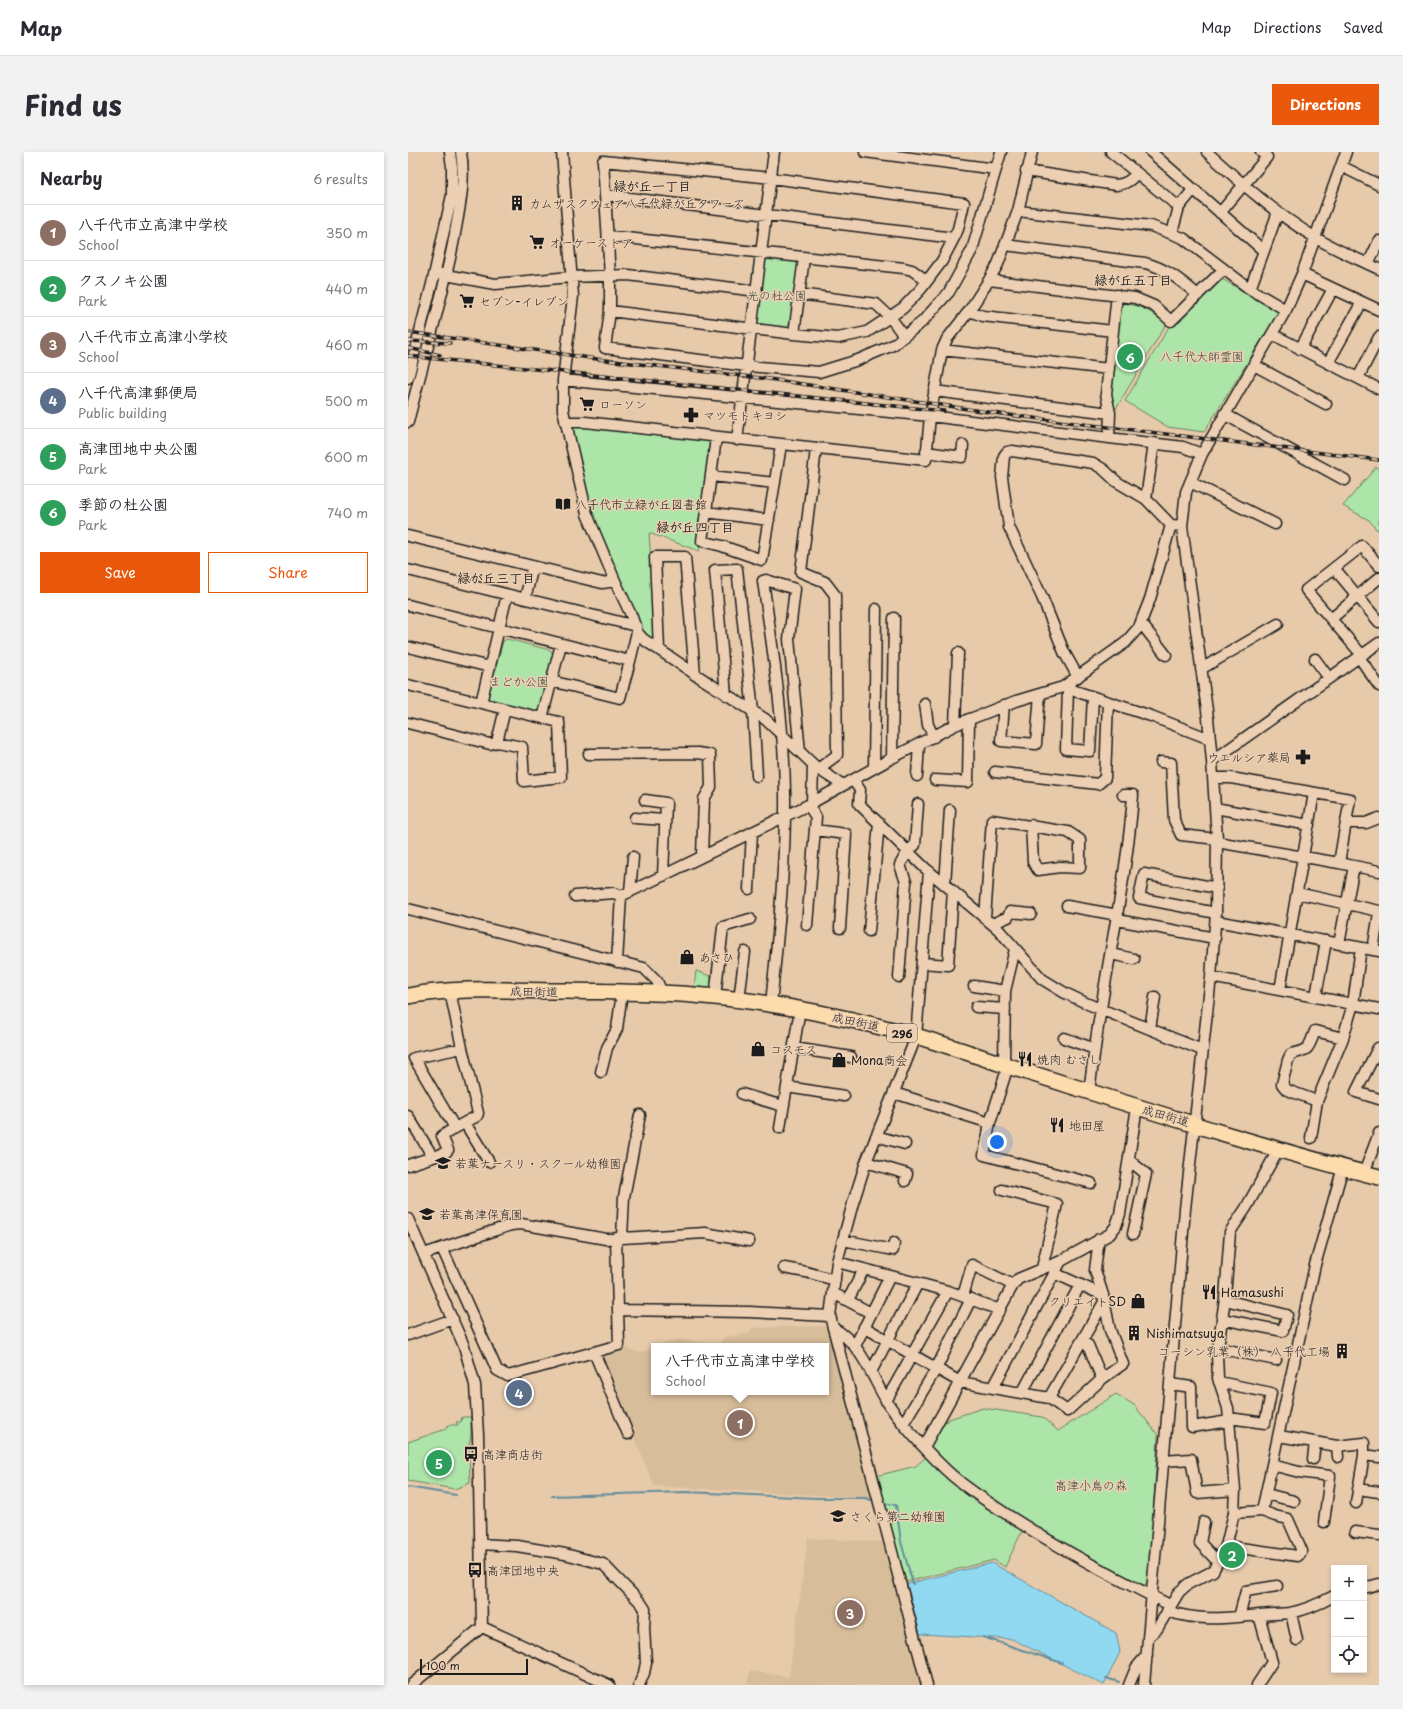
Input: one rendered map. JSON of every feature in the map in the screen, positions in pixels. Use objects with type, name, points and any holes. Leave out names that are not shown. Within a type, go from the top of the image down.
[{"type":"highway","name":"成田街道","points":[[408,996],[450,991],[662,993],[715,997],[800,1009],[888,1028],[1278,1150],[1379,1177]]},
{"type":"street","points":[[408,378],[435,273],[452,194],[452,167],[450,152]]},
{"type":"street","points":[[408,422],[446,275],[461,200],[464,169],[461,152]]},
{"type":"street","points":[[562,152],[570,277],[573,296],[563,380],[563,410],[587,514],[614,581],[643,639],[695,675],[753,711],[774,726],[816,767],[844,785]]},
{"type":"street","points":[[737,440],[744,398],[774,152]]},
{"type":"street","points":[[865,152],[996,169]]},
{"type":"street","points":[[610,311],[752,330],[838,338],[867,332],[912,300],[928,281],[942,261],[954,238],[964,203],[771,178],[603,161],[610,276],[610,311],[605,348],[747,366],[819,372],[858,360],[893,345],[922,322],[949,292],[972,250],[1002,152]]},
{"type":"street","points":[[565,422],[585,422],[716,438],[926,460],[930,416],[942,350],[947,339],[969,311],[989,280],[1005,245],[1018,211],[1026,171],[1032,152]]},
{"type":"street","points":[[1111,152],[1179,207]]},
{"type":"street","points":[[1151,152],[1264,251]]},
{"type":"street","points":[[1207,152],[1244,185],[1278,212],[1316,238],[1379,270]]},
{"type":"street","points":[[1220,213],[1268,157],[1261,152]]},
{"type":"street","points":[[1144,1685],[1184,1217],[1211,977],[1216,917],[1217,840],[1212,761],[1182,526],[1186,492],[1202,454],[1286,310],[1316,238],[1346,152]]},
{"type":"street","points":[[1341,166],[1379,186]]},
{"type":"street","points":[[1026,171],[1116,185],[1124,184],[1132,179],[1137,173]]},
{"type":"street","points":[[1172,233],[1179,207],[1193,190]]},
{"type":"street","points":[[605,195],[954,238]]},
{"type":"street","points":[[1018,211],[1151,226],[1172,233],[1183,238],[1250,289],[1286,310]]},
{"type":"street","points":[[1250,289],[1278,212]]},
{"type":"street","points":[[608,236],[904,268],[912,270],[928,281]]},
{"type":"street","points":[[1368,264],[1379,241]]},
{"type":"street","points":[[1005,245],[1145,263],[1158,266],[1198,295]]},
{"type":"street","points":[[794,334],[804,258]]},
{"type":"street","points":[[989,280],[1135,298],[1154,306],[1171,321],[1224,269]]},
{"type":"street","points":[[435,273],[494,284],[570,277],[628,275],[757,291]]},
{"type":"street","points":[[1302,274],[1379,310]]},
{"type":"street","points":[[1300,349],[1333,289]]},
{"type":"street","points":[[799,294],[876,304],[890,317],[904,336]]},
{"type":"street","points":[[1110,438],[1110,413],[1106,394],[1117,296]]},
{"type":"street","points":[[1328,363],[1362,302]]},
{"type":"street","points":[[969,311],[983,316],[1113,331]]},
{"type":"street","points":[[1272,334],[1379,389]]},
{"type":"street","points":[[1358,378],[1379,336]]},
{"type":"street","points":[[942,350],[1109,369]]},
{"type":"street","points":[[1254,365],[1326,404]]},
{"type":"street","points":[[563,380],[930,416],[1183,447],[1202,454]]},
{"type":"street","points":[[934,391],[1110,413]]},
{"type":"street","points":[[1224,414],[1345,480]]},
{"type":"street","points":[[716,438],[702,542],[722,546],[762,560],[781,445]]},
{"type":"street","points":[[1146,499],[1154,443]]},
{"type":"street","points":[[926,452],[962,457],[963,446]]},
{"type":"street","points":[[816,449],[801,572],[825,582],[835,595],[838,755],[816,767]]},
{"type":"street","points":[[1078,677],[1064,652],[1042,598],[1009,527],[1002,477],[1004,456],[1007,452],[1012,450],[1093,463],[1103,469],[1117,482],[1146,499],[1171,525],[1182,526]]},
{"type":"street","points":[[711,476],[775,484]]},
{"type":"street","points":[[1190,482],[1275,524]]},
{"type":"street","points":[[706,512],[769,520]]},
{"type":"street","points":[[575,896],[614,893],[626,894],[810,804],[955,725],[1004,705],[1065,688],[1125,643],[1141,623],[1150,599],[1171,525]]},
{"type":"street","points":[[408,536],[602,583],[614,581]]},
{"type":"street","points":[[1379,566],[1362,546],[1306,590],[1361,656],[1379,686]]},
{"type":"street","points":[[659,649],[655,557],[685,556],[695,675]]},
{"type":"street","points":[[525,599],[533,566]]},
{"type":"street","points":[[1334,568],[1379,622]]},
{"type":"street","points":[[726,695],[715,570],[737,569],[753,711],[758,776]]},
{"type":"street","points":[[408,570],[637,629]]},
{"type":"street","points":[[1331,619],[1379,578]]},
{"type":"street","points":[[771,1004],[782,895],[785,816],[783,736],[780,700],[763,581],[766,580],[795,589],[789,639],[800,752]]},
{"type":"street","points":[[481,703],[507,595]]},
{"type":"street","points":[[408,605],[630,661]]},
{"type":"street","points":[[874,768],[876,609]]},
{"type":"street","points":[[892,758],[894,618]]},
{"type":"street","points":[[1141,623],[1166,655]]},
{"type":"street","points":[[1201,669],[1278,624]]},
{"type":"street","points":[[551,681],[620,698],[637,629]]},
{"type":"street","points":[[1212,761],[1379,643]]},
{"type":"street","points":[[542,718],[561,644]]},
{"type":"street","points":[[408,648],[490,667]]},
{"type":"street","points":[[955,725],[958,653]]},
{"type":"street","points":[[1315,659],[1329,678]]},
{"type":"street","points":[[408,685],[559,722],[561,777],[524,781],[522,747],[497,742],[490,744],[408,723]]},
{"type":"street","points":[[1065,688],[1151,716],[1210,739]]},
{"type":"street","points":[[1065,688],[1066,749],[1090,751],[1093,697]]},
{"type":"street","points":[[1004,705],[1001,741],[1036,744],[1040,694]]},
{"type":"street","points":[[995,772],[1098,784],[1105,778],[1108,702]]},
{"type":"street","points":[[925,704],[928,725],[934,736]]},
{"type":"street","points":[[497,742],[505,709]]},
{"type":"street","points":[[935,780],[968,782],[968,719]]},
{"type":"street","points":[[917,776],[918,744]]},
{"type":"street","points":[[589,754],[698,753],[710,755],[710,787],[704,799],[702,856]]},
{"type":"street","points":[[1161,762],[1171,763],[1174,820],[1181,835],[1217,840],[1379,871]]},
{"type":"street","points":[[808,925],[816,817],[810,804],[816,767]]},
{"type":"street","points":[[1213,778],[1231,778],[1350,800],[1339,863]]},
{"type":"street","points":[[853,780],[860,790],[859,804],[929,871],[988,921],[1042,979],[1065,993],[1101,1009],[1202,1050]]},
{"type":"street","points":[[1280,990],[1314,793]]},
{"type":"street","points":[[1089,1091],[1101,1009],[1131,831],[1133,795],[1123,795]]},
{"type":"street","points":[[645,800],[666,802],[663,876]]},
{"type":"street","points":[[899,977],[906,882],[900,865],[908,851],[915,845],[918,804]]},
{"type":"street","points":[[1215,808],[1309,825]]},
{"type":"street","points":[[922,963],[948,964],[950,810]]},
{"type":"street","points":[[635,818],[665,820]]},
{"type":"street","points":[[1346,823],[1366,823],[1379,818]]},
{"type":"street","points":[[988,921],[992,820],[1031,825],[1068,832],[1080,840],[1080,868],[1060,867],[1038,870],[1033,862],[1031,825]]},
{"type":"street","points":[[869,931],[878,823]]},
{"type":"street","points":[[815,830],[846,834],[840,928]]},
{"type":"street","points":[[749,889],[752,832]]},
{"type":"street","points":[[617,962],[626,894],[633,857]]},
{"type":"street","points":[[1339,944],[1354,866]]},
{"type":"street","points":[[927,1685],[830,1316],[837,1262],[866,1162],[916,1037],[929,871]]},
{"type":"street","points":[[1217,888],[1144,874],[1139,898],[1290,934],[1376,950],[1379,912],[1297,893]]},
{"type":"street","points":[[1067,906],[1215,938]]},
{"type":"street","points":[[408,909],[644,968],[657,981],[662,993]]},
{"type":"street","points":[[988,921],[1008,917],[1010,912],[1031,914]]},
{"type":"street","points":[[715,997],[723,928],[750,918]]},
{"type":"street","points":[[1316,996],[1326,941]]},
{"type":"street","points":[[1312,1138],[1317,1101],[1343,1038],[1353,1004],[1361,948]]},
{"type":"street","points":[[1015,949],[1005,990],[1006,1065],[990,1123],[984,1155],[1091,1183]]},
{"type":"street","points":[[740,1000],[745,952]]},
{"type":"street","points":[[1111,954],[1134,959]]},
{"type":"street","points":[[1211,977],[1379,1008]]},
{"type":"street","points":[[974,986],[1005,990]]},
{"type":"street","points":[[408,1165],[445,1153],[448,1150],[442,1136],[477,1116],[478,1113],[450,991]]},
{"type":"street","points":[[601,1072],[607,1048],[617,1029],[622,992]]},
{"type":"street","points":[[1150,1029],[1155,997]]},
{"type":"street","points":[[976,1007],[1005,1009]]},
{"type":"street","points":[[780,1128],[800,1009]]},
{"type":"street","points":[[1317,1101],[1287,1090],[1282,1084],[1288,1060],[1291,1054],[1308,1049],[1315,1031],[1343,1038]]},
{"type":"street","points":[[1064,1038],[1095,1049]]},
{"type":"street","points":[[462,1048],[414,1058],[460,1126],[489,1162]]},
{"type":"street","points":[[794,1048],[851,1057]]},
{"type":"street","points":[[1379,1049],[1378,1048],[1356,1092],[1379,1099]]},
{"type":"street","points":[[787,1087],[844,1096]]},
{"type":"street","points":[[894,1093],[990,1123]]},
{"type":"street","points":[[742,1094],[783,1106]]},
{"type":"street","points":[[924,1447],[1013,1285],[1018,1279],[1061,1261],[1110,1234],[1116,1226],[1120,1214],[1137,1107]]},
{"type":"street","points":[[442,1248],[497,1370],[508,1376],[619,1345],[619,1238],[624,1197],[640,1115]]},
{"type":"street","points":[[408,1116],[433,1157]]},
{"type":"street","points":[[1364,1173],[1379,1133]]},
{"type":"street","points":[[876,1136],[905,1144]]},
{"type":"street","points":[[1148,1637],[1157,1629],[1176,1596],[1188,1584],[1213,1571],[1226,1546],[1234,1513],[1235,1490],[1228,1408],[1219,1382],[1218,1348],[1225,1300],[1230,1232],[1246,1208],[1278,1150]]},
{"type":"street","points":[[1128,1160],[1146,1174],[1132,1234]]},
{"type":"street","points":[[866,1162],[907,1174],[905,1181]]},
{"type":"street","points":[[1262,1511],[1315,1265],[1344,1167]]},
{"type":"street","points":[[1002,1190],[1057,1204],[1042,1268]]},
{"type":"street","points":[[408,1219],[412,1238],[424,1254],[464,1346],[473,1376],[478,1414],[482,1627]]},
{"type":"street","points":[[424,1254],[511,1225],[521,1224],[606,1238],[705,1233],[749,1241]]},
{"type":"street","points":[[864,1327],[960,1382],[1049,1398],[1067,1411],[1102,1379],[1123,1364],[1110,1330],[1104,1298],[1095,1270],[1099,1239]]},
{"type":"street","points":[[843,1240],[893,1250],[894,1243]]},
{"type":"street","points":[[993,1388],[1061,1261]]},
{"type":"street","points":[[837,1262],[948,1290],[1000,1310]]},
{"type":"street","points":[[903,1424],[936,1369],[967,1297],[972,1265],[1013,1285]]},
{"type":"street","points":[[784,1268],[835,1280]]},
{"type":"street","points":[[848,1300],[864,1270]]},
{"type":"street","points":[[1054,1273],[1104,1298]]},
{"type":"street","points":[[855,1346],[890,1276]]},
{"type":"street","points":[[871,1372],[918,1283]]},
{"type":"street","points":[[1022,1393],[1080,1285]]},
{"type":"street","points":[[886,1401],[948,1290]]},
{"type":"street","points":[[833,1293],[871,1313]]},
{"type":"street","points":[[1049,1398],[1104,1298]]},
{"type":"street","points":[[1222,1319],[1283,1331],[1287,1315],[1225,1300]]},
{"type":"street","points":[[618,1310],[749,1312],[830,1316]]},
{"type":"street","points":[[408,1335],[452,1319]]},
{"type":"street","points":[[833,1328],[840,1332],[855,1346],[886,1401],[903,1424],[951,1474],[991,1504],[1047,1539],[1152,1596],[1178,1614],[1209,1619],[1291,1612],[1320,1603],[1331,1598]]},
{"type":"street","points":[[1081,1342],[1088,1345],[1102,1379]]},
{"type":"street","points":[[1218,1348],[1276,1360]]},
{"type":"street","points":[[594,1352],[628,1434]]},
{"type":"street","points":[[1170,1384],[1191,1387],[1192,1427],[1229,1420],[1265,1423],[1272,1393],[1219,1382]]},
{"type":"street","points":[[1279,1436],[1337,1446],[1364,1443],[1364,1455],[1356,1503]]},
{"type":"street","points":[[1313,1459],[1315,1443]]},
{"type":"street","points":[[1337,1446],[1338,1457]]},
{"type":"street","points":[[1364,1455],[1379,1457]]},
{"type":"street","points":[[1164,1461],[1191,1459],[1197,1493],[1235,1490]]},
{"type":"street","points":[[1272,1465],[1298,1472],[1330,1476],[1324,1522]]},
{"type":"street","points":[[1358,1489],[1379,1492]]},
{"type":"street","points":[[1266,1494],[1294,1501]]},
{"type":"street","points":[[1226,1546],[1298,1556],[1302,1550],[1288,1519],[1262,1511],[1234,1513]]},
{"type":"street","points":[[1204,1522],[1200,1543],[1217,1561]]},
{"type":"street","points":[[1355,1532],[1379,1534]]},
{"type":"street","points":[[480,1544],[517,1546],[565,1554],[603,1564],[641,1603],[645,1610],[644,1628],[646,1663],[639,1685]]},
{"type":"street","points":[[1367,1587],[1379,1584]]},
{"type":"street","points":[[1240,1617],[1246,1591],[1277,1586]]},
{"type":"street","points":[[1291,1612],[1297,1640]]},
{"type":"street","points":[[1257,1685],[1272,1662],[1259,1615]]},
{"type":"street","points":[[411,1685],[482,1627]]},
{"type":"street","points":[[482,1627],[609,1685]]},
{"type":"street","points":[[1129,1685],[1136,1668],[1146,1655]]},
{"type":"shaded area","points":[[827,1326],[872,1498],[654,1486],[603,1360],[604,1356],[627,1348],[639,1353],[651,1349],[651,1395],[829,1395],[829,1343],[721,1343],[724,1337],[749,1333],[752,1328]]},
{"type":"shaded area","points":[[677,1339],[701,1343],[666,1343]]},
{"type":"shaded area","points":[[808,1538],[883,1542],[921,1685],[747,1685],[750,1671],[789,1677]]},
{"type":"green space","name":"光の杜公園","points":[[768,258],[795,260],[798,266],[791,327],[789,331],[757,325],[764,260]]},
{"type":"green space","name":"八千代大師霊園","points":[[1222,279],[1279,312],[1204,432],[1168,427],[1125,401],[1170,325]]},
{"type":"green space","points":[[1121,303],[1134,305],[1145,309],[1166,324],[1114,412],[1111,391]]},
{"type":"green space","points":[[565,423],[716,438],[699,551],[649,533],[656,640],[652,641],[644,635],[632,617],[587,514]]},
{"type":"green space","points":[[1376,467],[1379,468],[1379,528],[1377,530],[1369,520],[1343,506]]},
{"type":"green space","name":"まどか公園","points":[[507,639],[550,650],[553,654],[539,710],[533,712],[491,701],[488,696],[503,641]]},
{"type":"green space","points":[[696,971],[716,978],[712,990],[694,989]]},
{"type":"green space","name":"高津小鳥の森","points":[[1116,1394],[1134,1405],[1158,1435],[1149,1581],[1143,1586],[1006,1512],[951,1470],[928,1447],[937,1429],[949,1419],[983,1408],[1042,1417],[1058,1431]]},
{"type":"green space","points":[[462,1417],[471,1417],[471,1436],[469,1444],[470,1483],[455,1489],[408,1481],[408,1442],[446,1429],[448,1425],[458,1425],[456,1422],[461,1422]]},
{"type":"green space","points":[[927,1456],[1023,1529],[1005,1567],[994,1560],[906,1582],[876,1476],[916,1466]]},
{"type":"green space","points":[[1227,1547],[1241,1550],[1238,1568],[1218,1566]]},
{"type":"water","points":[[992,1563],[1116,1633],[1120,1652],[1104,1685],[1012,1639],[920,1634],[907,1584]]},
{"type":"waterway","points":[[408,1487],[456,1495]]},
{"type":"waterway","points":[[551,1496],[686,1492],[816,1498],[865,1498],[875,1501]]},
{"type":"waterway","points":[[883,1503],[896,1505],[901,1542],[913,1584]]},
{"type":"waterway","points":[[983,1637],[1062,1663]]},
{"type":"waterway","points":[[1106,1678],[1119,1682]]},
{"type":"railway","points":[[408,332],[597,359],[769,379],[1001,414],[1379,460]]},
{"type":"railway","points":[[408,341],[450,343]]},
{"type":"railway","points":[[408,348],[440,355]]},
{"type":"railway","points":[[408,356],[944,411]]},
{"type":"place","name":"カムザスクウェア八千代緑が丘タワーズ","points":[[517,203]]},
{"type":"place","name":"オーケーストア","points":[[537,242]]},
{"type":"place","name":"セブン-イレブン","points":[[467,301]]},
{"type":"place","name":"季節の杜公園","points":[[1130,357]]},
{"type":"place","name":"ローソン","points":[[587,404]]},
{"type":"place","name":"マツモトキヨシ","points":[[691,415]]},
{"type":"place","name":"八千代市立緑が丘図書館","points":[[563,504]]},
{"type":"place","name":"ウエルシア薬局","points":[[1303,757]]},
{"type":"place","name":"あさひ","points":[[687,957]]},
{"type":"place","name":"コスモス","points":[[758,1049]]},
{"type":"place","name":"焼肉 むさし","points":[[1025,1059]]},
{"type":"place","name":"Mona商会","points":[[839,1060]]},
{"type":"place","name":"地田屋","points":[[1057,1125]]},
{"type":"place","name":"若葉ナースリ・スクール幼稚園","points":[[443,1163]]},
{"type":"place","name":"若葉高津保育園","points":[[427,1214]]},
{"type":"place","name":"Hamasushi","points":[[1209,1292]]},
{"type":"place","name":"クリエイトSD","points":[[1138,1301]]},
{"type":"place","name":"Nishimatsuya","points":[[1134,1333]]},
{"type":"place","name":"コーシン乳業（株） 八千代工場","points":[[1342,1351]]},
{"type":"place","name":"八千代高津郵便局","points":[[519,1393]]},
{"type":"place","name":"八千代市立高津中学校","points":[[740,1423]]},
{"type":"place","name":"高津商店街","points":[[471,1454]]},
{"type":"place","name":"高津団地中央公園","points":[[439,1463]]},
{"type":"place","name":"さくら第二幼稚園","points":[[838,1516]]},
{"type":"place","name":"クスノキ公園","points":[[1232,1555]]},
{"type":"place","name":"高津団地中央","points":[[475,1570]]},
{"type":"place","name":"八千代市立高津小学校","points":[[850,1613]]},
{"type":"district","name":"緑が丘一丁目","points":[[652,185]]},
{"type":"district","name":"緑が丘五丁目","points":[[1133,279]]},
{"type":"district","name":"緑が丘四丁目","points":[[695,526]]},
{"type":"district","name":"緑が丘三丁目","points":[[496,577]]}]
